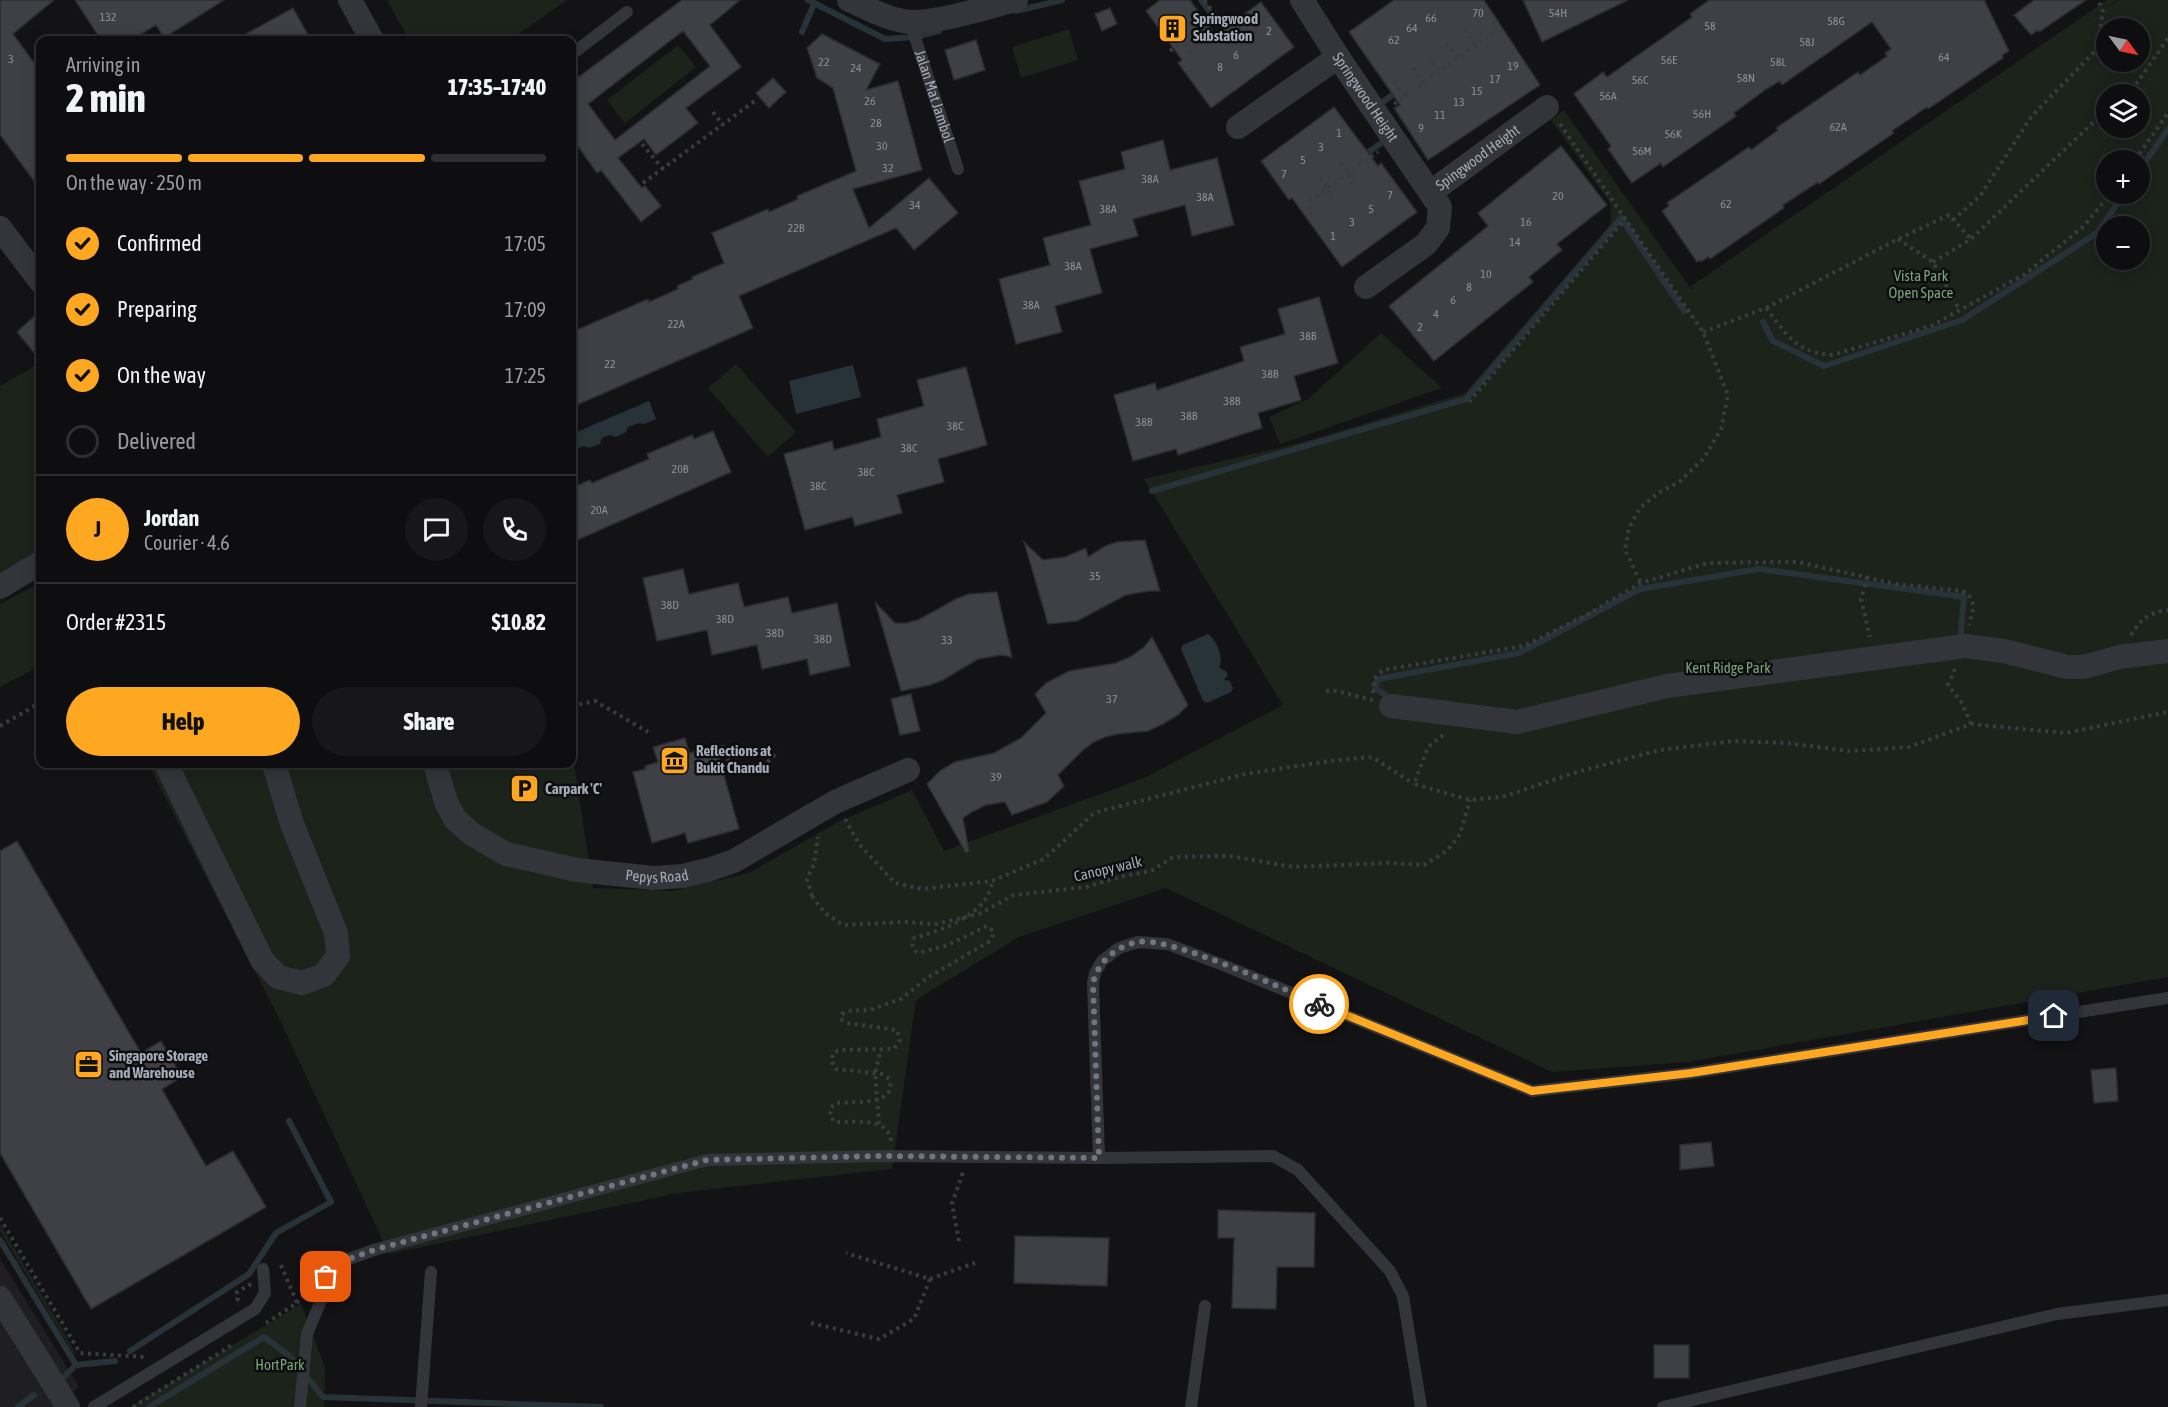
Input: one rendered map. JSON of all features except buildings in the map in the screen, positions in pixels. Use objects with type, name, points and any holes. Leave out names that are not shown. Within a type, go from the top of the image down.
[{"type":"street","points":[[350,0],[370,36]]},
{"type":"street","points":[[849,0],[910,22],[932,20],[1016,0]]},
{"type":"street","name":"Springwood Height","points":[[1302,0],[1338,57],[1431,192]]},
{"type":"street","points":[[1238,127],[1338,57]]},
{"type":"street","name":"Spingwood Height","points":[[1366,287],[1426,244],[1438,228],[1440,207],[1431,192],[1546,107]]},
{"type":"street","points":[[0,228],[36,276]]},
{"type":"street","points":[[0,587],[36,565]]},
{"type":"street","points":[[1382,701],[1517,722],[1667,686],[1875,658],[1966,639],[2067,667],[2084,667],[2119,657],[2168,651]]},
{"type":"street","points":[[168,768],[262,960],[278,977],[302,983],[324,975],[338,956],[336,933],[292,824],[275,768]]},
{"type":"street","name":"Pepys Road","points":[[436,768],[446,802],[455,819],[472,834],[506,855],[577,870],[653,878],[683,876],[734,861],[834,802],[908,770]]},
{"type":"street","points":[[0,1298],[68,1407]]},
{"type":"lane","points":[[576,51],[627,12]]},
{"type":"lane","name":"Jalan Mat Jambol","points":[[910,22],[958,170]]},
{"type":"lane","points":[[1099,1158],[1093,983],[1095,973],[1102,961],[1119,948],[1138,942],[1167,944],[1223,965],[1532,1091],[1691,1073],[2168,998]]},
{"type":"lane","points":[[300,1407],[307,1335],[323,1296],[326,1277],[346,1260],[377,1249],[707,1160],[882,1156],[1099,1158],[1272,1156],[1298,1170],[1390,1271],[1398,1284],[1403,1296],[1420,1407]]},
{"type":"lane","points":[[94,1407],[255,1309],[265,1293],[263,1269]]},
{"type":"lane","points":[[421,1407],[431,1272]]},
{"type":"lane","points":[[1663,1407],[2057,1314],[2168,1300]]},
{"type":"lane","points":[[1191,1407],[1205,1306]]},
{"type":"path","points":[[1170,51],[1217,17],[1204,0]]},
{"type":"path","points":[[1953,220],[1980,196],[2031,117],[2098,48],[2103,9],[2097,0]]},
{"type":"path","points":[[1391,106],[1497,30],[1488,14]]},
{"type":"path","points":[[1465,30],[1476,45]]},
{"type":"path","points":[[1190,37],[1198,48]]},
{"type":"path","points":[[2136,84],[2168,38]]},
{"type":"path","points":[[1182,42],[1191,53]]},
{"type":"path","points":[[1446,44],[1458,58]]},
{"type":"path","points":[[1429,56],[1440,70]]},
{"type":"path","points":[[1413,68],[1423,82]]},
{"type":"path","points":[[1394,81],[1406,95]]},
{"type":"path","points":[[643,183],[756,100]]},
{"type":"path","points":[[1546,107],[1703,332],[1728,395],[1721,429],[1704,458],[1678,482],[1658,493],[1641,508],[1629,528],[1625,550],[1641,583]]},
{"type":"path","points":[[713,112],[723,125]]},
{"type":"path","points":[[2142,150],[2168,113]]},
{"type":"path","points":[[1933,262],[1971,239],[2096,120]]},
{"type":"path","points":[[642,144],[663,169]]},
{"type":"path","points":[[1309,216],[1310,201],[1383,149]]},
{"type":"path","points":[[1340,163],[1354,184]]},
{"type":"path","points":[[1320,178],[1328,188],[1332,200]]},
{"type":"path","points":[[1766,308],[1788,336],[1800,347],[1815,354],[1832,355],[1931,326],[2025,274],[2084,226],[2102,204]]},
{"type":"path","points":[[1703,332],[1766,308],[1949,215],[1971,239]]},
{"type":"path","points":[[1469,402],[1625,219]]},
{"type":"path","points":[[1898,239],[1933,262],[1960,311]]},
{"type":"path","points":[[1382,701],[1372,685],[1374,679],[1383,670],[1524,646],[1588,614],[1641,583],[1708,563],[1798,562],[1866,581],[1966,593],[1974,604],[1966,639],[1948,686],[1962,703],[1971,724]]},
{"type":"path","points":[[1866,581],[1862,599],[1875,658]]},
{"type":"path","points":[[2119,657],[2123,645],[2138,625],[2151,613],[2168,610]]},
{"type":"path","points":[[1326,691],[1382,701]]},
{"type":"path","points":[[576,705],[595,701],[648,732]]},
{"type":"path","points":[[0,726],[36,705]]},
{"type":"path","points":[[847,823],[859,844],[895,883],[922,889],[992,881],[1044,859],[1095,813],[1245,774],[1337,760],[1372,757],[1414,784],[1470,800],[1502,797],[1577,772],[1660,750],[1734,741],[1785,743],[1850,751],[1910,747],[1971,724],[2065,733],[2168,712]]},
{"type":"path","points":[[1414,784],[1428,747],[1467,715]]},
{"type":"path","points":[[722,745],[730,764],[764,766],[778,751]]},
{"type":"path","name":"Canopy walk","points":[[816,813],[820,827],[814,864],[807,879],[812,896],[825,913],[843,925],[905,922],[936,924],[979,914],[1014,895],[1086,887],[1119,877],[1151,872],[1173,857],[1230,856],[1293,867],[1389,863],[1424,865],[1448,850],[1460,834],[1470,800]]},
{"type":"path","points":[[882,1156],[889,1149],[891,1140],[888,1130],[879,1124],[835,1122],[829,1114],[831,1107],[837,1103],[879,1100],[887,1096],[891,1084],[886,1076],[875,1073],[836,1069],[831,1064],[831,1057],[834,1052],[840,1050],[894,1049],[900,1041],[897,1030],[847,1023],[842,1020],[842,1014],[847,1011],[870,1010],[901,999],[927,978],[992,939],[993,931],[984,926],[948,945],[918,953],[912,944],[914,938],[934,933],[955,923],[982,905],[991,890],[992,881]]},
{"type":"path","points":[[879,1124],[879,1100],[875,1073],[881,1049]]},
{"type":"path","points":[[959,1241],[952,1204],[968,1157]]},
{"type":"path","points":[[0,1218],[80,1353],[146,1358]]},
{"type":"path","points":[[846,1253],[930,1279],[975,1263]]},
{"type":"path","points":[[811,1323],[879,1339],[914,1319],[930,1279]]},
{"type":"shaded area","points":[[853,365],[861,397],[796,414],[789,381]]},
{"type":"shaded area","points":[[649,401],[656,419],[628,427],[626,432],[616,437],[610,435],[602,438],[600,444],[589,448],[584,446],[576,449],[576,432]]},
{"type":"shaded area","points":[[1208,634],[1219,650],[1221,659],[1219,667],[1227,672],[1228,675],[1224,680],[1230,681],[1233,688],[1231,692],[1207,703],[1203,701],[1181,649],[1183,645]]},
{"type":"shaded area","points":[[0,1259],[79,1387],[54,1407],[0,1407]]},
{"type":"green space","points":[[387,0],[567,0],[516,36],[407,36]]},
{"type":"green space","name":"Kent Ridge Park","points":[[2107,0],[2117,0],[2062,38],[2118,0],[2168,0],[2168,977],[1688,1062],[1552,1072],[1166,888],[1019,937],[916,1000],[892,1169],[678,1193],[389,1254],[279,1018],[150,768],[575,768],[593,888],[673,891],[749,873],[836,823],[912,790],[944,851],[1144,778],[1283,705],[1144,479],[1300,443],[1465,393],[1610,225],[1611,204],[1551,120],[1564,110],[1691,289],[1693,288],[1691,286]]},
{"type":"green space","points":[[1069,29],[1078,60],[1021,78],[1012,47]]},
{"type":"green space","points":[[678,45],[696,67],[625,123],[607,100]]},
{"type":"green space","points":[[1381,333],[1442,388],[1280,444],[1269,417],[1308,399]]},
{"type":"green space","points":[[736,364],[796,432],[768,457],[708,388]]},
{"type":"green space","points":[[36,365],[36,552],[0,573],[0,386]]},
{"type":"green space","points":[[36,585],[36,668],[0,687],[0,604]]},
{"type":"green space","points":[[0,1224],[76,1353],[74,1355],[0,1231]]},
{"type":"green space","name":"HortPark","points":[[301,1304],[325,1367],[324,1407],[130,1407]]},
{"type":"waterway","points":[[808,0],[885,39],[915,37],[939,31]]},
{"type":"waterway","points":[[1016,11],[1062,0]]},
{"type":"waterway","points":[[1201,0],[1213,16],[1201,25]]},
{"type":"waterway","points":[[802,32],[814,4]]},
{"type":"waterway","points":[[1379,105],[1399,90]]},
{"type":"waterway","points":[[2150,155],[2168,129]]},
{"type":"waterway","points":[[1363,156],[1387,139]]},
{"type":"waterway","points":[[1763,322],[1773,341],[1824,366],[1962,320],[2097,233],[2117,204]]},
{"type":"waterway","points":[[1152,491],[1466,399],[1621,218],[1684,311]]},
{"type":"waterway","points":[[1393,700],[1375,688],[1378,679],[1519,653],[1640,589],[1759,569],[1964,597],[1960,641]]},
{"type":"waterway","points":[[130,1351],[249,1274],[276,1233],[331,1202],[289,1121]]},
{"type":"waterway","points":[[0,1240],[76,1365],[115,1361]]},
{"type":"waterway","points":[[149,1407],[264,1337],[291,1357],[323,1397],[601,1407]]},
{"type":"waterway","points":[[65,1376],[76,1365]]},
{"type":"waterway","points":[[18,1407],[34,1395]]},
{"type":"way so far","points":[[326,1277],[346,1260],[377,1249],[707,1160],[882,1156],[1099,1158],[1093,983],[1095,973],[1102,961],[1119,948],[1138,942],[1167,944],[1319,1004]]},
{"type":"place","name":"Springwood Substation","points":[[1172,28]]},
{"type":"place","name":"Reflections at Bukit Chandu","points":[[675,760]]},
{"type":"place","name":"Carpark 'C'","points":[[524,789]]},
{"type":"place","name":"Singapore Storage and Warehouse","points":[[88,1065]]},
{"type":"route","points":[[1319,1004],[1532,1091],[1691,1073],[2054,1016]]},
{"type":"park label","name":"Vista Park Open Space","points":[[1921,284]]}]
